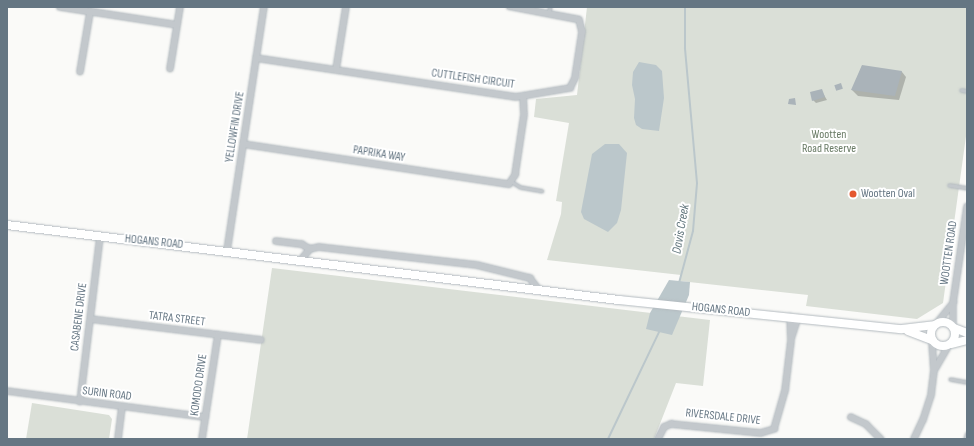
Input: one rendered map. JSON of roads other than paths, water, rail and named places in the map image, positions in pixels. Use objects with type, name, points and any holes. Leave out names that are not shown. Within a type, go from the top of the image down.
[{"type":"street","points":[[60,7],[177,25]]},
{"type":"street","points":[[170,69],[180,7]]},
{"type":"street","name":"YELLOWFIN DRIVE","points":[[227,251],[264,7]]},
{"type":"street","points":[[336,70],[346,7]]},
{"type":"street","name":"CUTTLEFISH CIRCUIT","points":[[256,58],[523,97],[568,89],[573,84],[581,23],[574,17],[549,10],[510,7]]},
{"type":"street","points":[[80,72],[90,12]]},
{"type":"street","points":[[512,182],[524,115],[523,97]]},
{"type":"street","name":"PAPRIKA WAY","points":[[243,144],[500,184],[512,182]]},
{"type":"street","name":"WOOTTEN ROAD","points":[[953,327],[953,303],[967,206]]},
{"type":"street","name":"HOGANS ROAD","points":[[7,225],[620,300],[700,307],[902,329],[936,324]]},
{"type":"street","name":"CASABENE DRIVE","points":[[80,402],[100,236]]},
{"type":"street","points":[[276,241],[302,244],[310,249],[323,247],[489,267],[530,278],[540,291]]},
{"type":"street","points":[[300,261],[310,249]]},
{"type":"street","name":"WOOTTEN ROAD","points":[[936,324],[953,303]]},
{"type":"street","name":"RIVERSDALE DRIVE","points":[[658,439],[664,427],[671,424],[761,433],[771,431],[778,423],[784,397],[794,318]]},
{"type":"street","name":"TATRA STREET","points":[[91,319],[261,340]]},
{"type":"street","points":[[913,438],[927,410],[934,371],[931,332],[936,324],[946,322],[967,334]]},
{"type":"street","points":[[934,371],[955,337],[953,327]]},
{"type":"street","name":"HOGANS ROAD","points":[[902,329],[932,340]]},
{"type":"street","name":"KOMODO DRIVE","points":[[202,439],[218,335]]},
{"type":"street","points":[[932,340],[941,346],[967,340]]},
{"type":"street","name":"SURIN ROAD","points":[[7,390],[80,402],[205,417]]},
{"type":"street","points":[[118,439],[122,407]]},
{"type":"street","points":[[851,417],[866,424],[881,439]]},
{"type":"lane","points":[[961,90],[967,90]]},
{"type":"lane","name":"PAPRIKA WAY","points":[[512,182],[520,187],[542,191]]},
{"type":"lane","points":[[949,185],[967,188]]},
{"type":"lane","points":[[950,379],[967,382]]},
{"type":"lane","points":[[965,439],[967,433]]},
{"type":"waterway","name":"Davis Creek","points":[[679,283],[693,231],[697,183],[685,48],[685,7]]},
{"type":"waterway","name":"Davis Creek","points":[[608,439],[659,332]]},
{"type":"place","name":"Wootten Oval","points":[[853,194]]},
{"type":"park label","name":"Wootten Road Reserve","points":[[829,142]]}]
